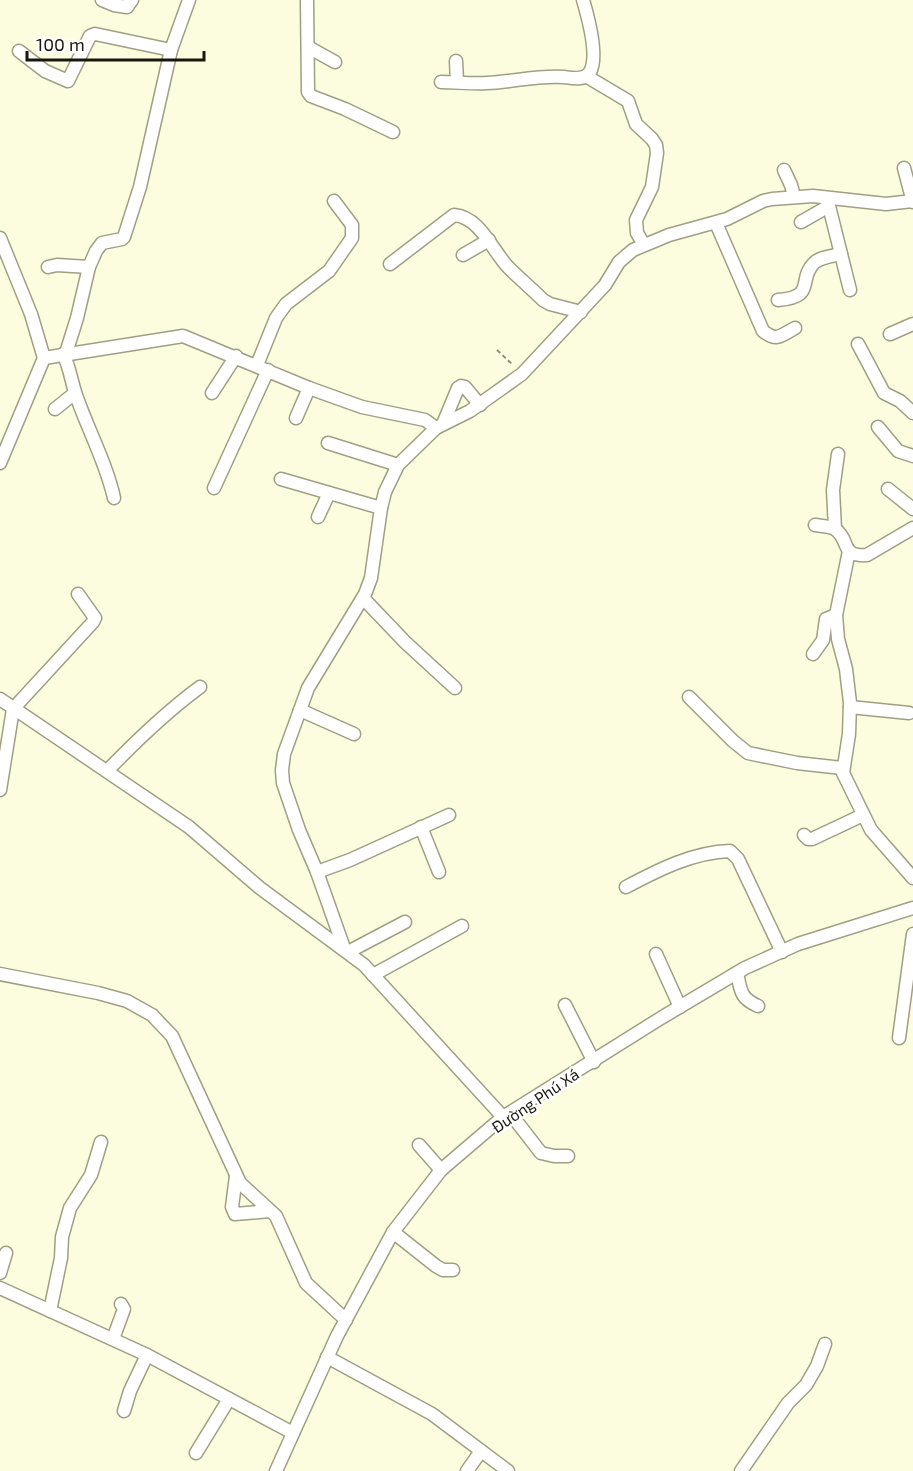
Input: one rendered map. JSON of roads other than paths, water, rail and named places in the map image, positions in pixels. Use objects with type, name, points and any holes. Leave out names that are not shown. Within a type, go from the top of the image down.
[{"type":"street","points":[[102,0],[127,7],[132,0]]},
{"type":"street","points":[[114,498],[109,476],[75,393],[64,354],[77,318],[88,267],[96,250],[102,243],[124,237],[140,187],[171,50],[189,0]]},
{"type":"street","points":[[307,0],[308,92],[311,96],[393,132]]},
{"type":"street","points":[[441,81],[488,83],[530,77],[549,76],[577,79],[586,76],[591,72],[592,56],[590,26],[583,0]]},
{"type":"street","points":[[19,51],[45,71],[68,81],[90,36],[95,34],[171,50]]},
{"type":"street","points":[[308,47],[335,62]]},
{"type":"street","points":[[456,61],[457,82]]},
{"type":"street","points":[[586,76],[628,101],[636,124],[656,145],[652,187],[636,220],[637,234],[644,245]]},
{"type":"street","points":[[346,950],[318,872],[299,830],[283,783],[282,770],[284,754],[308,688],[363,598],[371,578],[381,508],[385,492],[398,465],[439,426],[480,405],[522,374],[581,312],[605,285],[619,262],[633,250],[669,235],[716,223],[763,201],[794,196],[828,202],[886,204],[913,201],[904,168]]},
{"type":"street","points":[[784,170],[794,196]]},
{"type":"street","points":[[214,488],[262,368],[276,318],[286,304],[329,271],[352,238],[352,225],[334,201]]},
{"type":"street","points":[[801,222],[828,202]]},
{"type":"street","points":[[828,202],[850,290]]},
{"type":"street","points":[[390,264],[454,215],[461,216],[471,221],[489,240],[506,265],[543,300],[581,312]]},
{"type":"street","points":[[716,223],[762,330],[771,337],[777,338],[795,328]]},
{"type":"street","points":[[0,238],[32,314],[44,357],[0,463]]},
{"type":"street","points":[[463,255],[489,240]]},
{"type":"street","points":[[777,300],[796,296],[803,291],[812,265],[818,260],[841,254]]},
{"type":"street","points":[[48,267],[57,265],[88,267]]},
{"type":"street","points":[[890,334],[913,324]]},
{"type":"street","points":[[44,357],[183,336],[309,388],[362,407],[425,420],[439,426]]},
{"type":"street","points":[[858,344],[884,393],[900,401],[913,413]]},
{"type":"street","points":[[212,393],[236,356]]},
{"type":"street","points":[[439,426],[461,386],[465,387],[480,405]]},
{"type":"street","points":[[296,418],[309,388]]},
{"type":"street","points":[[56,409],[75,393]]},
{"type":"street","points":[[878,427],[898,451],[913,456]]},
{"type":"street","points":[[328,443],[398,465]]},
{"type":"street","points":[[838,454],[833,490],[835,529],[849,551],[867,555],[913,528]]},
{"type":"street","points":[[281,479],[381,508]]},
{"type":"street","points":[[888,489],[913,509]]},
{"type":"street","points":[[318,517],[329,493]]},
{"type":"street","points":[[815,525],[835,529]]},
{"type":"street","points":[[849,551],[836,615],[850,707],[849,734],[843,773],[876,838],[913,878]]},
{"type":"street","points":[[0,790],[13,709],[95,618],[78,594]]},
{"type":"street","points":[[363,598],[405,642],[455,688]]},
{"type":"street","points":[[813,654],[824,640],[826,619],[836,615]]},
{"type":"street","points":[[107,771],[139,739],[200,687]]},
{"type":"street","points":[[689,696],[748,753],[797,763],[843,768]]},
{"type":"street","points":[[0,699],[189,827],[260,888],[346,950],[373,975],[541,1153],[568,1156]]},
{"type":"street","points":[[850,707],[909,712]]},
{"type":"street","points":[[300,710],[354,734]]},
{"type":"street","points":[[318,872],[449,815]]},
{"type":"street","points":[[804,835],[812,840],[863,815]]},
{"type":"street","points":[[421,827],[439,872]]},
{"type":"street","points":[[626,887],[654,872],[681,862],[730,851],[738,860],[782,952]]},
{"type":"street","name":"Đường Phú Xá","points":[[276,1471],[327,1357],[393,1232],[441,1170],[506,1115],[736,973],[798,944],[913,908]]},
{"type":"street","points":[[346,950],[405,922]]},
{"type":"street","points":[[373,975],[462,926]]},
{"type":"street","points":[[899,1038],[913,934]]},
{"type":"street","points":[[656,954],[680,1007]]},
{"type":"street","points":[[736,973],[742,996],[748,1002],[758,1006]]},
{"type":"street","points":[[0,974],[98,993],[127,1001],[152,1015],[172,1036],[236,1176],[245,1190],[279,1221],[306,1283],[346,1320]]},
{"type":"street","points":[[565,1005],[594,1062]]},
{"type":"street","points":[[50,1311],[61,1258],[62,1237],[70,1208],[91,1175],[101,1143]]},
{"type":"street","points":[[419,1145],[441,1170]]},
{"type":"street","points":[[236,1176],[232,1208],[236,1214],[270,1211]]},
{"type":"street","points":[[393,1232],[436,1266],[443,1270],[453,1270]]},
{"type":"street","points":[[0,1273],[6,1253]]},
{"type":"street","points":[[0,1288],[147,1355],[293,1433]]},
{"type":"street","points":[[112,1339],[123,1315],[124,1309],[121,1304]]},
{"type":"street","points":[[741,1471],[788,1403],[806,1385],[817,1366],[825,1344]]},
{"type":"street","points":[[124,1411],[129,1401],[130,1391],[147,1355]]},
{"type":"street","points":[[327,1357],[432,1414],[508,1471]]},
{"type":"street","points":[[196,1453],[230,1399]]},
{"type":"street","points":[[467,1471],[481,1451]]}]
